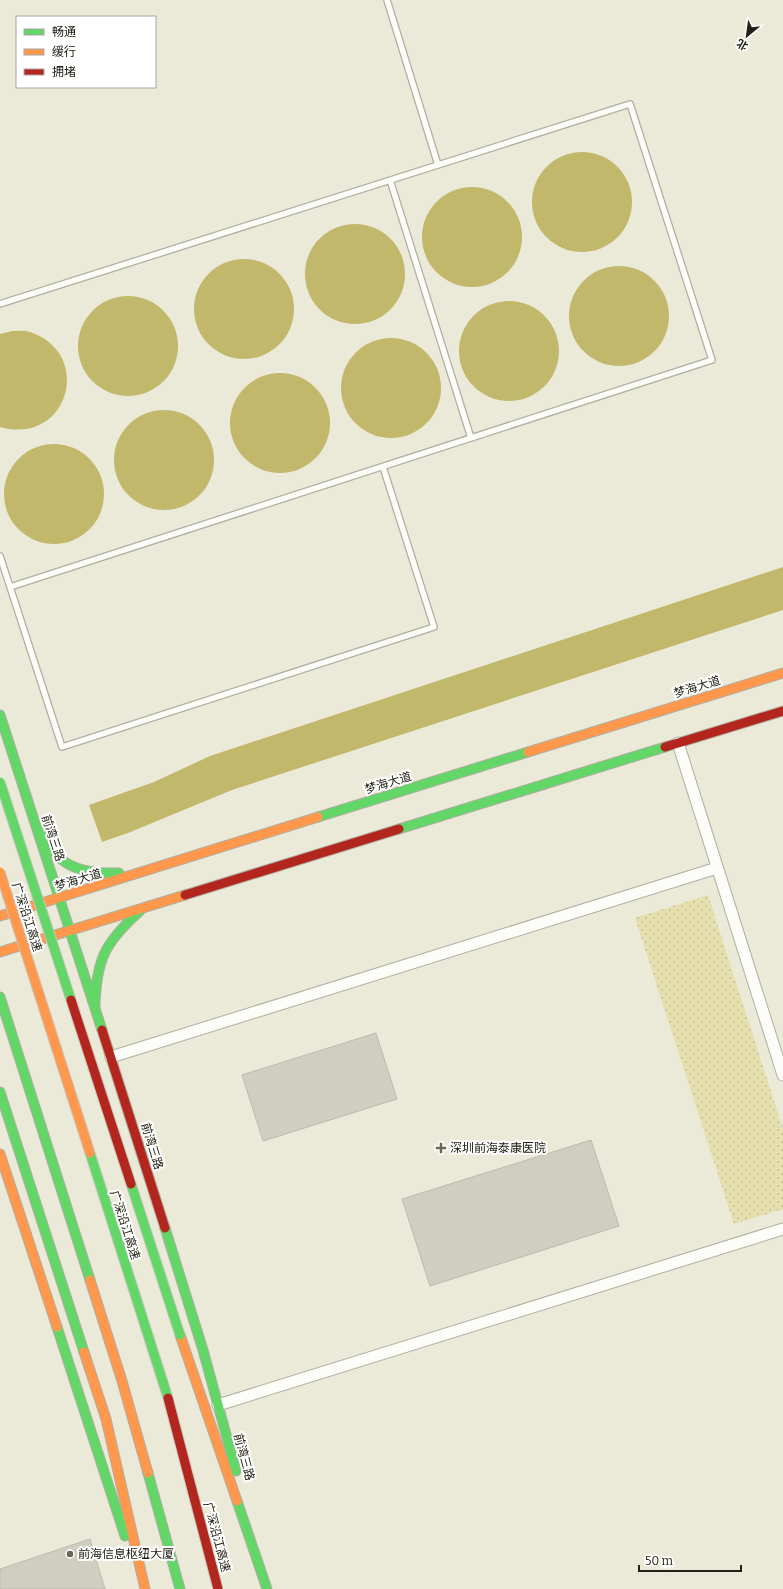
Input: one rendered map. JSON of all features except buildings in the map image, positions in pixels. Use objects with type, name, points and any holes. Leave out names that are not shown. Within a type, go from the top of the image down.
[{"type":"main road","name":"梦海大道","points":[[0,916],[783,673]]},
{"type":"main road","points":[[0,952],[145,906],[783,711]]},
{"type":"main road","name":"前湾三路","points":[[0,715],[95,1007],[201,1342],[267,1589]]},
{"type":"main road","points":[[0,782],[180,1335],[267,1589]]},
{"type":"main road","points":[[36,826],[49,849],[72,867],[86,872],[102,874],[142,872]]},
{"type":"main road","name":"广深沿江高速","points":[[0,872],[167,1394],[218,1589]]},
{"type":"main road","points":[[95,1007],[95,984],[97,969],[107,945],[116,932],[145,906]]},
{"type":"main road","points":[[0,997],[122,1381],[180,1589]]},
{"type":"main road","points":[[0,1092],[106,1419],[145,1589]]},
{"type":"main road","points":[[0,1154],[142,1589]]},
{"type":"street","points":[[678,743],[783,1074]]},
{"type":"street","points":[[111,1057],[717,868]]},
{"type":"street","points":[[218,1405],[783,1229]]},
{"type":"lane","points":[[387,0],[438,165]]},
{"type":"lane","points":[[0,304],[630,104],[712,360],[10,587]]},
{"type":"lane","points":[[390,180],[471,438]]},
{"type":"lane","points":[[0,556],[62,747],[434,627],[383,467]]},
{"type":"shaded area","points":[[582,152],[592,153],[610,160],[624,174],[631,192],[631,212],[624,230],[610,244],[592,251],[582,252],[572,251],[554,244],[540,230],[533,212],[532,202],[533,192],[540,174],[554,160],[572,153]]},
{"type":"shaded area","points":[[472,187],[491,191],[507,202],[518,218],[522,237],[518,256],[507,272],[491,283],[472,287],[453,283],[437,272],[426,256],[422,237],[426,218],[437,202],[453,191]]},
{"type":"shaded area","points":[[355,224],[374,228],[390,239],[401,255],[405,274],[401,293],[390,309],[374,320],[355,324],[336,320],[320,309],[309,293],[305,274],[309,255],[320,239],[336,228]]},
{"type":"shaded area","points":[[244,259],[263,263],[279,274],[290,290],[294,309],[290,328],[279,344],[263,355],[244,359],[225,355],[209,344],[198,328],[194,309],[198,290],[209,274],[225,263]]},
{"type":"shaded area","points":[[619,266],[638,270],[654,281],[665,297],[669,316],[665,335],[654,351],[638,362],[619,366],[600,362],[584,351],[573,335],[569,316],[573,297],[584,281],[600,270]]},
{"type":"shaded area","points":[[128,296],[138,297],[156,304],[170,318],[177,336],[177,356],[170,374],[156,388],[138,395],[128,396],[118,395],[100,388],[86,374],[79,356],[78,346],[79,336],[86,318],[100,304],[118,297]]},
{"type":"shaded area","points":[[509,301],[519,302],[537,309],[551,323],[558,341],[558,361],[551,379],[537,393],[519,400],[509,401],[499,400],[481,393],[467,379],[460,361],[459,351],[460,341],[467,323],[481,309],[499,302]]},
{"type":"shaded area","points":[[12,331],[28,331],[50,343],[62,358],[67,376],[65,394],[57,411],[43,423],[24,429],[0,427],[0,334]]},
{"type":"shaded area","points":[[391,338],[401,339],[419,346],[433,360],[440,378],[440,398],[433,416],[419,430],[401,437],[391,438],[381,437],[363,430],[349,416],[342,398],[341,388],[342,378],[349,360],[363,346],[381,339]]},
{"type":"shaded area","points":[[280,373],[299,377],[315,388],[326,404],[330,423],[326,442],[315,458],[299,469],[280,473],[261,469],[245,458],[234,442],[230,423],[234,404],[245,388],[261,377]]},
{"type":"shaded area","points":[[164,410],[174,411],[192,418],[206,432],[213,450],[213,470],[206,488],[192,502],[174,509],[164,510],[154,509],[136,502],[122,488],[115,470],[114,460],[115,450],[122,432],[136,418],[154,411]]},
{"type":"shaded area","points":[[54,444],[73,448],[89,459],[100,475],[104,494],[100,513],[89,529],[73,540],[54,544],[35,540],[19,529],[8,513],[4,494],[8,475],[19,459],[35,448]]},
{"type":"shaded area","points":[[783,567],[783,610],[232,790],[128,833],[102,842],[89,805],[154,782],[210,756]]},
{"type":"shaded area","points":[[708,895],[783,1129],[783,1209],[734,1224],[635,918]]},
{"type":"traffic: fast","points":[[0,715],[102,1030]]},
{"type":"traffic: fast","points":[[399,829],[665,747]]},
{"type":"traffic: fast","points":[[318,817],[528,752]]},
{"type":"traffic: fast","points":[[0,782],[71,1000]]},
{"type":"traffic: fast","points":[[36,826],[52,850],[69,864],[90,872],[119,873]]},
{"type":"traffic: fast","points":[[95,1007],[100,964],[105,953],[118,932],[140,911]]},
{"type":"traffic: fast","points":[[0,997],[90,1280]]},
{"type":"traffic: fast","points":[[0,1092],[84,1352]]},
{"type":"traffic: fast","points":[[90,1153],[168,1398]]},
{"type":"traffic: fast","points":[[131,1184],[180,1335]]},
{"type":"traffic: fast","points":[[165,1228],[203,1350],[236,1471]]},
{"type":"traffic: fast","points":[[57,1327],[125,1536]]},
{"type":"traffic: fast","points":[[148,1473],[180,1589]]},
{"type":"traffic: fast","points":[[237,1501],[267,1589]]},
{"type":"traffic: slow","points":[[528,752],[783,673]]},
{"type":"traffic: slow","points":[[0,916],[318,817]]},
{"type":"traffic: slow","points":[[0,872],[90,1153]]},
{"type":"traffic: slow","points":[[0,952],[185,895]]},
{"type":"traffic: slow","points":[[0,1154],[57,1327]]},
{"type":"traffic: slow","points":[[90,1280],[122,1381],[148,1473]]},
{"type":"traffic: slow","points":[[180,1335],[237,1501]]},
{"type":"traffic: slow","points":[[84,1352],[106,1419],[145,1589]]},
{"type":"traffic: jam","points":[[665,747],[783,711]]},
{"type":"traffic: jam","points":[[185,895],[399,829]]},
{"type":"traffic: jam","points":[[71,1000],[131,1184]]},
{"type":"traffic: jam","points":[[102,1030],[165,1228]]},
{"type":"traffic: jam","points":[[168,1398],[218,1589]]},
{"type":"place","name":"深圳前海泰康医院","points":[[441,1148]]},
{"type":"place","name":"前海信息枢纽大厦","points":[[70,1554]]}]
